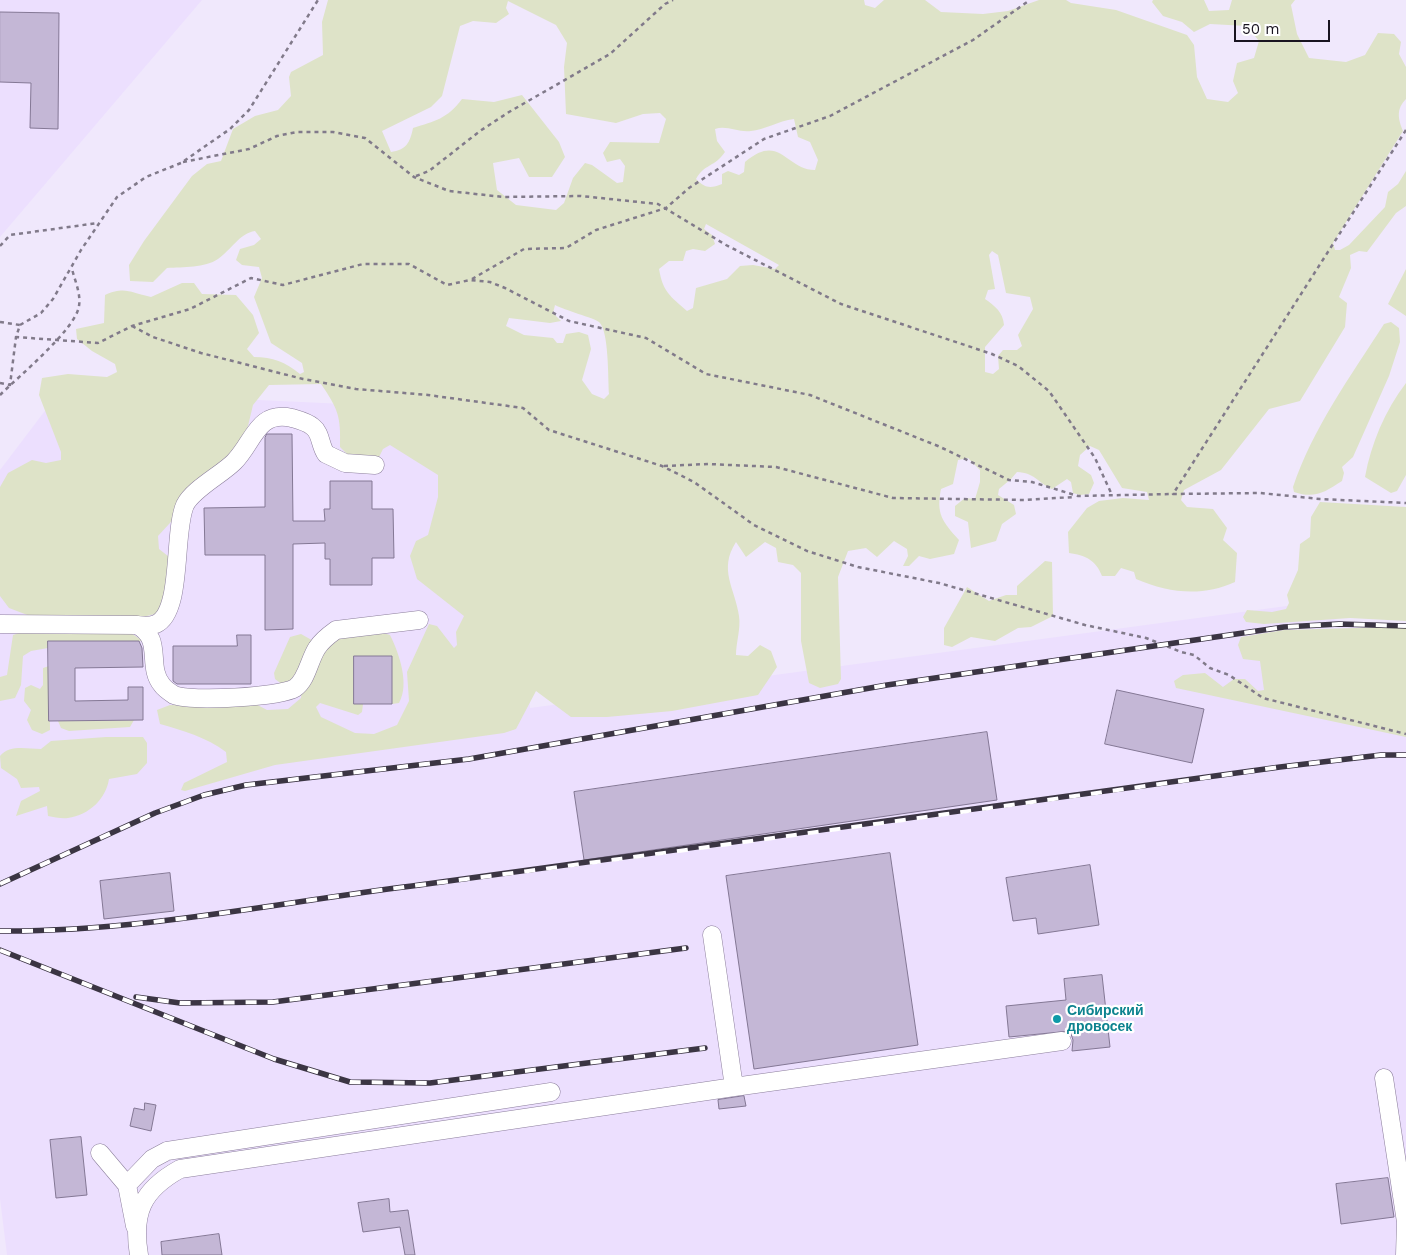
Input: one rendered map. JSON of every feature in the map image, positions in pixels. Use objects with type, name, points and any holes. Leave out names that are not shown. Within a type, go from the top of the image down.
[{"type":"lane","points":[[375,465],[345,463],[326,454],[314,427],[303,421],[282,416],[267,419],[257,429],[247,446],[233,462],[186,503],[180,522],[177,576],[172,597],[164,618],[154,632],[157,675],[162,685],[174,695],[188,698],[226,698],[282,693],[296,687],[304,676],[316,649],[325,638],[336,630],[419,620]]},
{"type":"lane","points":[[0,624],[137,625],[154,632]]},
{"type":"lane","points":[[712,935],[734,1087]]},
{"type":"lane","points":[[136,1232],[139,1212],[151,1189],[164,1178],[180,1169],[734,1087],[1062,1041]]},
{"type":"lane","points":[[1384,1078],[1406,1222],[1405,1255]]},
{"type":"lane","points":[[127,1185],[152,1160],[167,1151],[551,1092]]},
{"type":"lane","points":[[100,1153],[127,1185],[140,1255]]},
{"type":"path","points":[[183,162],[230,129],[249,110],[318,0]]},
{"type":"path","points":[[414,176],[429,171],[480,131],[509,112],[610,54],[665,4],[673,0]]},
{"type":"path","points":[[16,337],[98,342],[132,326],[190,309],[251,278],[283,285],[363,264],[409,264],[447,285],[470,280],[524,249],[566,248],[596,230],[666,208],[689,188],[764,139],[830,116],[973,40],[1030,0]]},
{"type":"path","points":[[1173,494],[1406,130]]},
{"type":"path","points":[[0,322],[20,325],[40,313],[53,299],[81,250],[118,197],[146,177],[183,162],[249,149],[277,136],[297,132],[333,132],[365,138],[414,176],[449,191],[477,195],[581,196],[658,204],[726,245],[841,304],[992,354],[1018,366],[1049,391],[1095,458],[1112,496]]},
{"type":"path","points":[[0,246],[10,235],[99,223]]},
{"type":"path","points":[[0,394],[76,318],[79,307],[79,294],[72,268]]},
{"type":"path","points":[[470,280],[490,282],[505,288],[569,321],[646,338],[706,374],[810,395],[938,446],[1009,480],[1032,482],[1078,496]]},
{"type":"path","points":[[10,385],[16,337],[20,325]]},
{"type":"path","points":[[132,326],[153,337],[201,353],[303,379],[356,389],[428,395],[523,408],[549,430],[662,466],[694,482],[754,525],[807,551],[858,567],[939,583],[1085,626],[1146,638],[1181,652],[1194,654],[1210,668],[1229,675],[1263,698],[1406,734]]},
{"type":"path","points":[[0,383],[10,385]]},
{"type":"path","points":[[662,466],[708,464],[776,467],[894,498],[1025,500],[1078,496],[1260,492],[1320,499],[1406,503]]},
{"type":"shaded area","points":[[0,0],[202,0],[0,237]]},
{"type":"shaded area","points":[[60,391],[521,412],[530,708],[1294,605],[1406,644],[1406,1255],[7,1255],[0,1199],[0,470]]},
{"type":"green space","points":[[328,0],[864,0],[865,5],[875,8],[884,0],[925,0],[941,12],[983,14],[1008,11],[1039,0],[1066,0],[1071,3],[1116,10],[1187,35],[1194,45],[1197,77],[1207,99],[1228,102],[1238,93],[1233,81],[1237,63],[1254,58],[1259,41],[1247,26],[1210,24],[1194,32],[1182,22],[1163,16],[1152,2],[1153,0],[1204,0],[1209,11],[1229,10],[1232,0],[1295,0],[1291,5],[1297,34],[1309,58],[1346,62],[1365,55],[1378,33],[1394,34],[1401,42],[1399,54],[1406,67],[1406,99],[1399,110],[1403,131],[1333,243],[1335,250],[1340,250],[1349,245],[1385,207],[1388,192],[1398,184],[1406,171],[1406,206],[1396,213],[1367,252],[1359,251],[1350,255],[1351,268],[1339,297],[1347,303],[1345,327],[1300,401],[1269,409],[1221,470],[1184,490],[1181,500],[1187,507],[1213,509],[1227,528],[1223,540],[1237,553],[1235,582],[1210,590],[1173,590],[1136,579],[1134,572],[1121,568],[1115,576],[1102,576],[1097,566],[1089,559],[1069,553],[1068,532],[1087,508],[1099,501],[1123,498],[1149,500],[1147,492],[1122,488],[1099,450],[1090,446],[1080,455],[1078,466],[1091,475],[1094,483],[1089,494],[1080,495],[1073,493],[1071,482],[1067,479],[1052,489],[1028,474],[1017,472],[999,489],[998,495],[1014,505],[1016,514],[1002,524],[996,541],[971,548],[968,522],[955,516],[955,506],[965,498],[975,499],[980,482],[980,470],[968,458],[958,460],[953,484],[941,489],[939,505],[942,517],[948,528],[959,540],[954,554],[930,559],[919,556],[909,566],[903,566],[908,556],[907,549],[894,541],[877,557],[866,548],[848,551],[838,577],[841,679],[838,684],[820,688],[809,683],[801,641],[801,573],[793,565],[778,562],[776,548],[765,542],[746,557],[736,542],[728,561],[728,570],[739,621],[736,655],[748,656],[760,645],[771,651],[777,667],[758,695],[672,711],[607,717],[571,717],[536,691],[516,729],[504,733],[275,765],[185,791],[181,790],[184,783],[227,762],[226,752],[203,738],[160,724],[157,710],[170,705],[205,706],[250,701],[267,710],[288,709],[301,698],[302,686],[329,640],[373,630],[390,635],[397,651],[403,678],[402,695],[399,703],[392,704],[392,686],[380,673],[392,672],[392,656],[354,656],[354,703],[363,704],[362,712],[358,715],[320,703],[316,707],[321,717],[355,733],[374,734],[397,725],[409,701],[407,672],[429,624],[437,626],[454,648],[457,645],[456,632],[464,616],[417,579],[410,556],[416,541],[428,535],[438,497],[438,475],[390,445],[383,449],[378,459],[347,454],[340,447],[339,420],[335,407],[321,384],[269,385],[253,405],[248,426],[237,450],[158,536],[159,549],[173,560],[171,587],[159,613],[143,617],[30,616],[9,608],[0,596],[0,487],[8,473],[32,460],[46,463],[61,460],[61,452],[39,395],[42,378],[68,374],[107,377],[117,372],[115,364],[92,351],[77,339],[76,329],[104,323],[105,295],[112,292],[128,291],[151,297],[182,283],[194,283],[202,294],[236,295],[253,315],[259,333],[247,349],[254,357],[273,359],[284,363],[300,374],[304,372],[302,363],[271,343],[254,297],[262,278],[259,267],[242,265],[236,260],[240,249],[254,245],[261,239],[255,231],[245,235],[213,262],[194,266],[167,268],[153,282],[130,281],[129,265],[144,241],[192,176],[207,164],[221,161],[233,129],[255,116],[278,110],[291,96],[289,77],[291,72],[323,55],[322,22]],"holes":[[[508,1],[556,25],[567,43],[564,67],[566,114],[616,123],[643,114],[660,113],[666,119],[659,143],[610,142],[603,153],[607,162],[620,159],[625,166],[623,182],[617,183],[592,165],[585,163],[573,178],[564,203],[556,210],[516,205],[497,190],[493,163],[519,158],[529,177],[552,177],[565,157],[559,142],[522,95],[494,102],[462,99],[446,115],[413,128],[407,145],[400,150],[391,152],[382,131],[431,107],[442,96],[460,26],[473,21],[496,23],[509,14],[506,8]],[[794,119],[798,137],[810,142],[818,160],[815,170],[797,165],[775,151],[767,151],[757,154],[745,162],[744,172],[739,175],[728,171],[722,174],[722,184],[708,187],[696,179],[702,171],[725,152],[717,141],[715,129],[751,131]],[[706,224],[779,265],[775,269],[753,265],[740,266],[727,279],[696,288],[693,308],[687,311],[668,293],[659,269],[669,261],[683,261],[686,251],[693,249],[705,251],[715,244],[712,235],[704,229]],[[992,251],[998,255],[1006,293],[1030,297],[1033,309],[1018,335],[1022,346],[1017,350],[1003,350],[998,356],[999,369],[993,374],[985,372],[985,347],[1004,325],[1000,313],[985,299],[988,290],[995,289],[989,255]],[[555,305],[596,320],[602,327],[606,344],[609,394],[604,399],[592,394],[582,380],[591,349],[588,335],[579,332],[566,334],[563,343],[557,343],[553,338],[524,335],[506,326],[509,318],[550,323],[561,321],[553,313]]]},
{"type":"green space","points":[[1406,269],[1406,316],[1388,304]]},
{"type":"green space","points":[[1391,322],[1399,328],[1400,342],[1389,376],[1353,457],[1342,467],[1344,473],[1342,481],[1320,493],[1308,495],[1294,492],[1293,487],[1301,465],[1322,423],[1384,324]]},
{"type":"green space","points":[[1406,383],[1406,475],[1397,491],[1391,493],[1365,477],[1371,452],[1385,416]]},
{"type":"green space","points":[[1320,502],[1406,507],[1406,621],[1350,618],[1264,624],[1246,622],[1243,617],[1247,610],[1272,612],[1286,609],[1289,603],[1287,595],[1298,570],[1300,544],[1310,537],[1311,517]]},
{"type":"green space","points":[[1045,561],[1052,562],[1053,616],[1031,627],[1018,628],[995,641],[971,637],[952,647],[944,645],[944,628],[967,587],[989,601],[1006,595],[1017,595],[1017,586]]},
{"type":"green space","points":[[1406,628],[1406,737],[1176,688],[1174,681],[1183,675],[1205,673],[1223,687],[1234,679],[1245,679],[1258,691],[1264,690],[1260,661],[1243,659],[1238,645],[1241,637],[1284,630]]},
{"type":"green space","points":[[31,629],[131,633],[143,641],[49,641],[48,648],[31,651],[23,656],[21,685],[15,698],[0,701],[0,677],[7,675],[13,635]]},
{"type":"green space","points":[[301,634],[317,643],[287,688],[275,679],[274,673],[290,637]]},
{"type":"green space","points":[[49,666],[50,730],[42,734],[32,730],[27,720],[31,710],[24,701],[25,688],[31,685],[40,689],[43,685],[43,668]]},
{"type":"green space","points":[[134,720],[130,727],[69,731],[61,728],[58,721]]},
{"type":"green space","points":[[106,737],[143,737],[147,743],[147,763],[137,774],[109,779],[104,793],[95,805],[76,816],[58,818],[48,816],[47,806],[16,816],[21,801],[40,791],[39,787],[21,788],[17,779],[1,768],[0,756],[4,752],[19,748],[41,749],[51,741]]},
{"type":"building","points":[[0,12],[59,13],[58,129],[30,128],[31,83],[0,82]]},
{"type":"building","points":[[267,434],[292,434],[293,521],[325,521],[324,509],[330,509],[330,481],[372,481],[372,509],[393,509],[394,558],[372,558],[372,585],[330,585],[330,559],[325,559],[325,543],[293,544],[293,629],[265,630],[265,555],[205,555],[204,508],[265,507],[265,438]]},
{"type":"building","points":[[237,635],[251,635],[251,684],[177,684],[173,681],[173,646],[237,646]]},
{"type":"building","points":[[48,641],[139,641],[142,648],[143,667],[75,668],[75,701],[128,700],[128,687],[143,687],[143,720],[49,721]]},
{"type":"building","points":[[354,656],[392,656],[392,704],[354,704]]},
{"type":"building","points":[[1117,690],[1204,709],[1192,763],[1105,744]]},
{"type":"building","points":[[987,732],[997,800],[584,860],[574,792]]},
{"type":"building","points":[[890,853],[918,1045],[754,1069],[726,876]]},
{"type":"building","points":[[1090,865],[1099,925],[1038,934],[1036,918],[1013,921],[1006,878]]},
{"type":"building","points":[[170,873],[174,911],[104,919],[100,881]]},
{"type":"building","name":"Сибирский дровосек","points":[[1102,975],[1110,1047],[1072,1051],[1073,1040],[1070,1031],[1009,1037],[1006,1006],[1066,1000],[1064,979]]},
{"type":"building","points":[[744,1096],[746,1106],[719,1109],[718,1100]]},
{"type":"building","points":[[145,1103],[156,1105],[151,1131],[130,1126],[134,1108],[144,1110]]},
{"type":"building","points":[[81,1137],[87,1195],[56,1198],[50,1140]]},
{"type":"building","points":[[1388,1178],[1394,1217],[1341,1224],[1336,1184]]},
{"type":"building","points":[[389,1199],[390,1212],[408,1210],[415,1255],[405,1255],[400,1227],[363,1232],[358,1203]]},
{"type":"building","points":[[219,1234],[222,1255],[162,1255],[161,1242]]},
{"type":"railway","points":[[0,884],[155,813],[204,795],[246,785],[469,759],[887,685],[1284,627],[1339,624],[1406,626]]},
{"type":"railway","points":[[0,931],[104,927],[155,922],[1280,767],[1381,755],[1406,755]]},
{"type":"railway","points":[[136,997],[180,1003],[273,1002],[686,948]]},
{"type":"railway","points":[[0,950],[274,1059],[350,1082],[430,1083],[705,1048]]},
{"type":"place","name":"Сибирский дровосек","points":[[1057,1019]]}]
